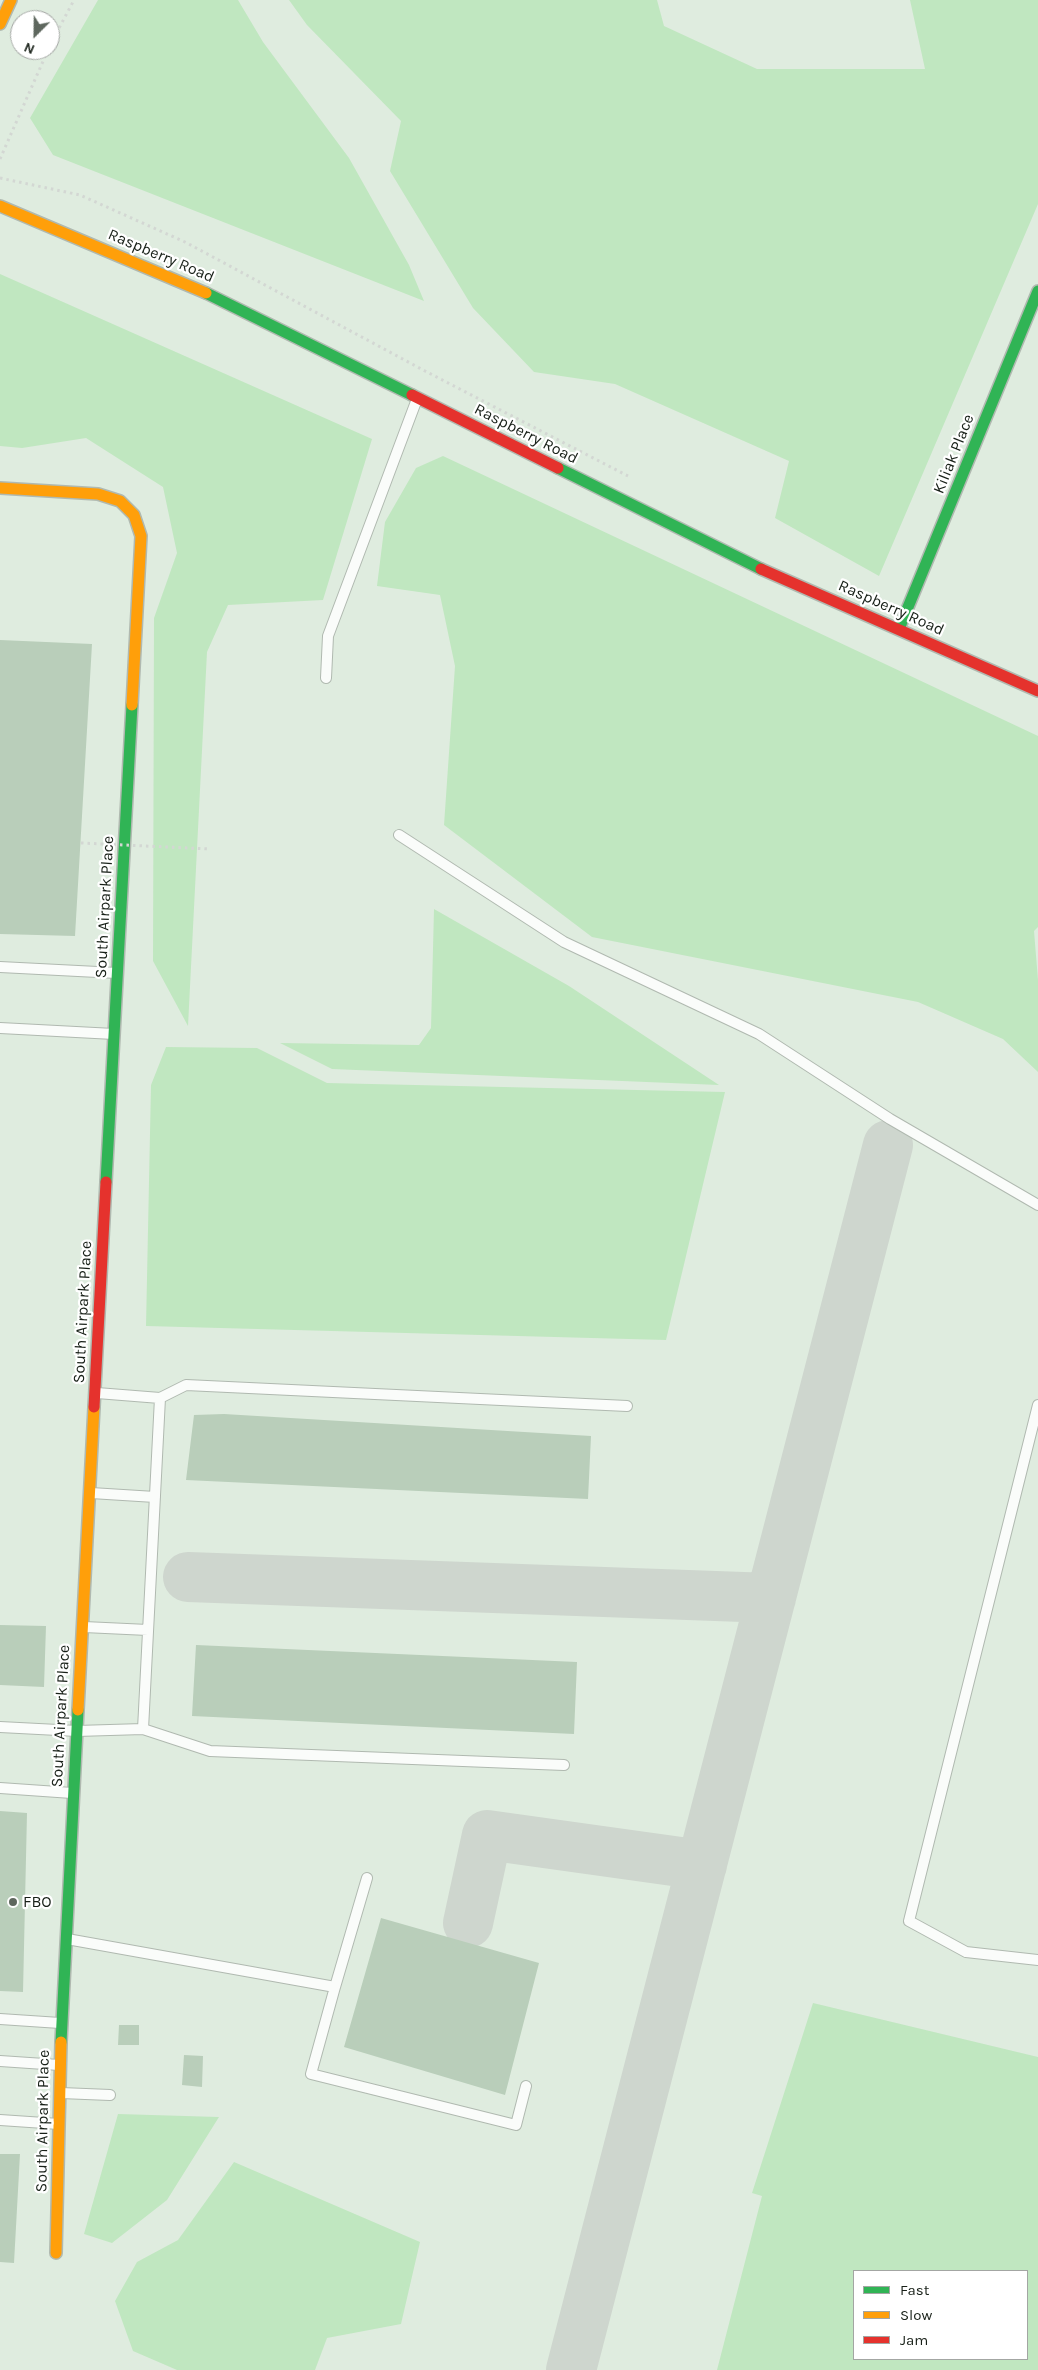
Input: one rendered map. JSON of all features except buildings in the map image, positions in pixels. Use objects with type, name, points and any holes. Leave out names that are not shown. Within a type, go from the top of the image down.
[{"type":"street","points":[[0,24],[11,0]]},
{"type":"street","name":"Raspberry Road","points":[[0,206],[220,299],[737,558],[1038,691]]},
{"type":"street","name":"Kiliak Place","points":[[899,629],[1038,291]]},
{"type":"street","name":"South Airpark Place","points":[[0,488],[98,494],[120,501],[134,515],[142,536],[61,2023],[56,2253]]},
{"type":"lane","points":[[326,678],[328,636],[418,398]]},
{"type":"lane","points":[[399,835],[564,942],[759,1034],[890,1119],[1038,1205]]},
{"type":"lane","points":[[0,967],[118,973]]},
{"type":"lane","points":[[0,1028],[114,1034]]},
{"type":"lane","points":[[95,1393],[160,1398],[186,1384],[627,1406]]},
{"type":"lane","points":[[143,1729],[160,1398]]},
{"type":"lane","points":[[1038,1405],[909,1921],[966,1952],[1038,1960]]},
{"type":"lane","points":[[90,1493],[155,1497]]},
{"type":"lane","points":[[82,1626],[148,1630]]},
{"type":"lane","points":[[0,1727],[77,1731],[143,1729],[210,1751],[564,1765]]},
{"type":"lane","points":[[0,1788],[73,1794]]},
{"type":"lane","points":[[367,1878],[310,2074],[516,2125],[526,2086]]},
{"type":"lane","points":[[66,1939],[335,1987]]},
{"type":"lane","points":[[0,2019],[61,2023]]},
{"type":"lane","points":[[0,2061],[60,2065]]},
{"type":"lane","points":[[60,2093],[110,2095]]},
{"type":"lane","points":[[0,2120],[59,2124]]},
{"type":"path","points":[[60,26],[74,0]]},
{"type":"path","points":[[0,159],[44,60]]},
{"type":"path","points":[[0,178],[80,195],[185,242],[425,371],[637,480]]},
{"type":"path","points":[[80,843],[210,849]]},
{"type":"green space","points":[[98,0],[238,0],[263,42],[349,158],[409,265],[424,301],[53,155],[30,118]]},
{"type":"green space","points":[[289,0],[657,0],[664,26],[757,69],[925,69],[910,0],[1038,0],[1038,204],[879,576],[775,518],[789,461],[615,384],[534,372],[473,308],[390,171],[401,121],[307,25]]},
{"type":"green space","points":[[0,274],[372,439],[323,600],[228,605],[207,652],[188,1026],[153,961],[154,618],[177,553],[163,487],[86,438],[22,448],[0,446]]},
{"type":"green space","points":[[443,456],[1038,736],[1038,927],[1034,931],[1038,980],[1038,1072],[1003,1039],[918,1002],[592,937],[444,825],[455,666],[440,595],[377,586],[385,522],[416,468]]},
{"type":"green space","points":[[434,909],[569,986],[719,1085],[332,1069],[280,1043],[419,1045],[431,1028]]},
{"type":"green space","points":[[166,1047],[257,1048],[327,1083],[725,1092],[666,1340],[146,1326],[151,1085]]},
{"type":"green space","points":[[813,2003],[1038,2057],[1038,2370],[717,2370],[762,2196],[752,2193]]},
{"type":"green space","points":[[118,2114],[219,2117],[167,2200],[112,2243],[84,2234]]},
{"type":"green space","points":[[234,2162],[420,2242],[401,2324],[327,2338],[315,2370],[177,2370],[133,2351],[115,2301],[137,2262],[178,2240]]},
{"type":"taxiway","points":[[571,2370],[888,1145]]},
{"type":"taxiway","points":[[188,1577],[771,1598]]},
{"type":"taxiway","points":[[468,1923],[487,1835],[702,1865]]},
{"type":"traffic: fast","points":[[899,629],[1038,291]]},
{"type":"traffic: fast","points":[[206,293],[412,395]]},
{"type":"traffic: fast","points":[[558,468],[761,569]]},
{"type":"traffic: fast","points":[[106,1182],[132,705]]},
{"type":"traffic: fast","points":[[61,2042],[78,1710]]},
{"type":"traffic: slow","points":[[0,24],[11,0]]},
{"type":"traffic: slow","points":[[0,206],[206,293]]},
{"type":"traffic: slow","points":[[0,488],[98,494],[120,501],[134,515],[141,536],[132,705]]},
{"type":"traffic: slow","points":[[78,1710],[94,1407]]},
{"type":"traffic: slow","points":[[56,2253],[61,2042]]},
{"type":"traffic: jam","points":[[412,395],[558,468]]},
{"type":"traffic: jam","points":[[761,569],[1038,691]]},
{"type":"traffic: jam","points":[[94,1407],[106,1182]]},
{"type":"place","name":"FBO","points":[[13,1902]]}]
